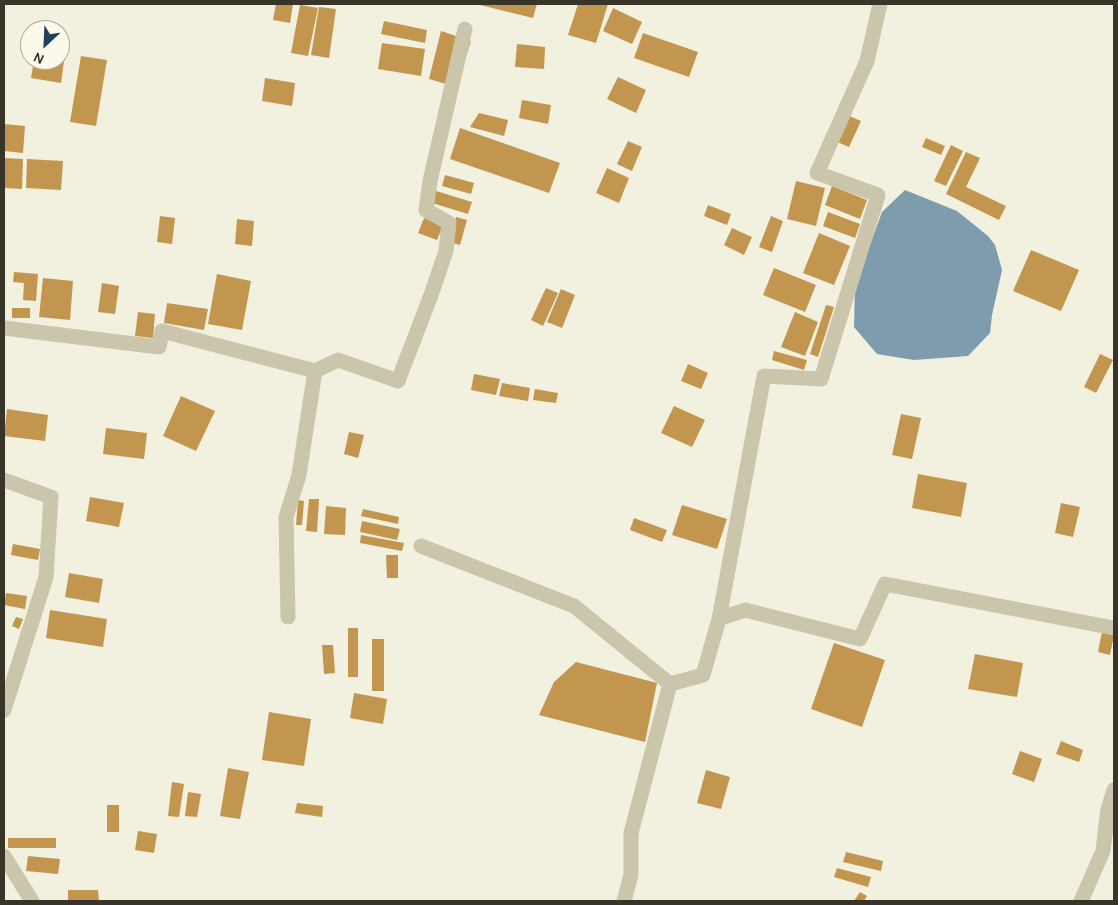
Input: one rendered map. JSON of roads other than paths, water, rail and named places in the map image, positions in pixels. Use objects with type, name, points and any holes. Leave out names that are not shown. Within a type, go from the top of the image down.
[{"type":"street","points":[[670,684],[703,675],[719,619],[764,376],[821,379],[878,195],[817,173],[867,61],[880,4]]},
{"type":"street","points":[[4,328],[160,347],[162,332],[315,371],[338,360],[398,381],[432,295],[446,251],[449,223],[426,210],[430,181],[465,29]]},
{"type":"street","points":[[288,617],[286,517],[299,476],[315,371]]},
{"type":"street","points":[[4,480],[52,497],[46,577],[4,710]]},
{"type":"street","points":[[421,546],[574,606],[670,684]]},
{"type":"street","points":[[719,619],[745,610],[860,639],[885,584],[1114,628]]},
{"type":"street","points":[[624,901],[630,875],[632,833],[670,684]]},
{"type":"street","points":[[1080,901],[1103,851],[1108,809],[1114,790]]},
{"type":"street","points":[[4,856],[32,901]]},
{"type":"water","points":[[905,190],[957,211],[988,236],[995,245],[1002,270],[990,333],[968,356],[914,360],[877,354],[854,327],[855,286],[882,212]]}]
